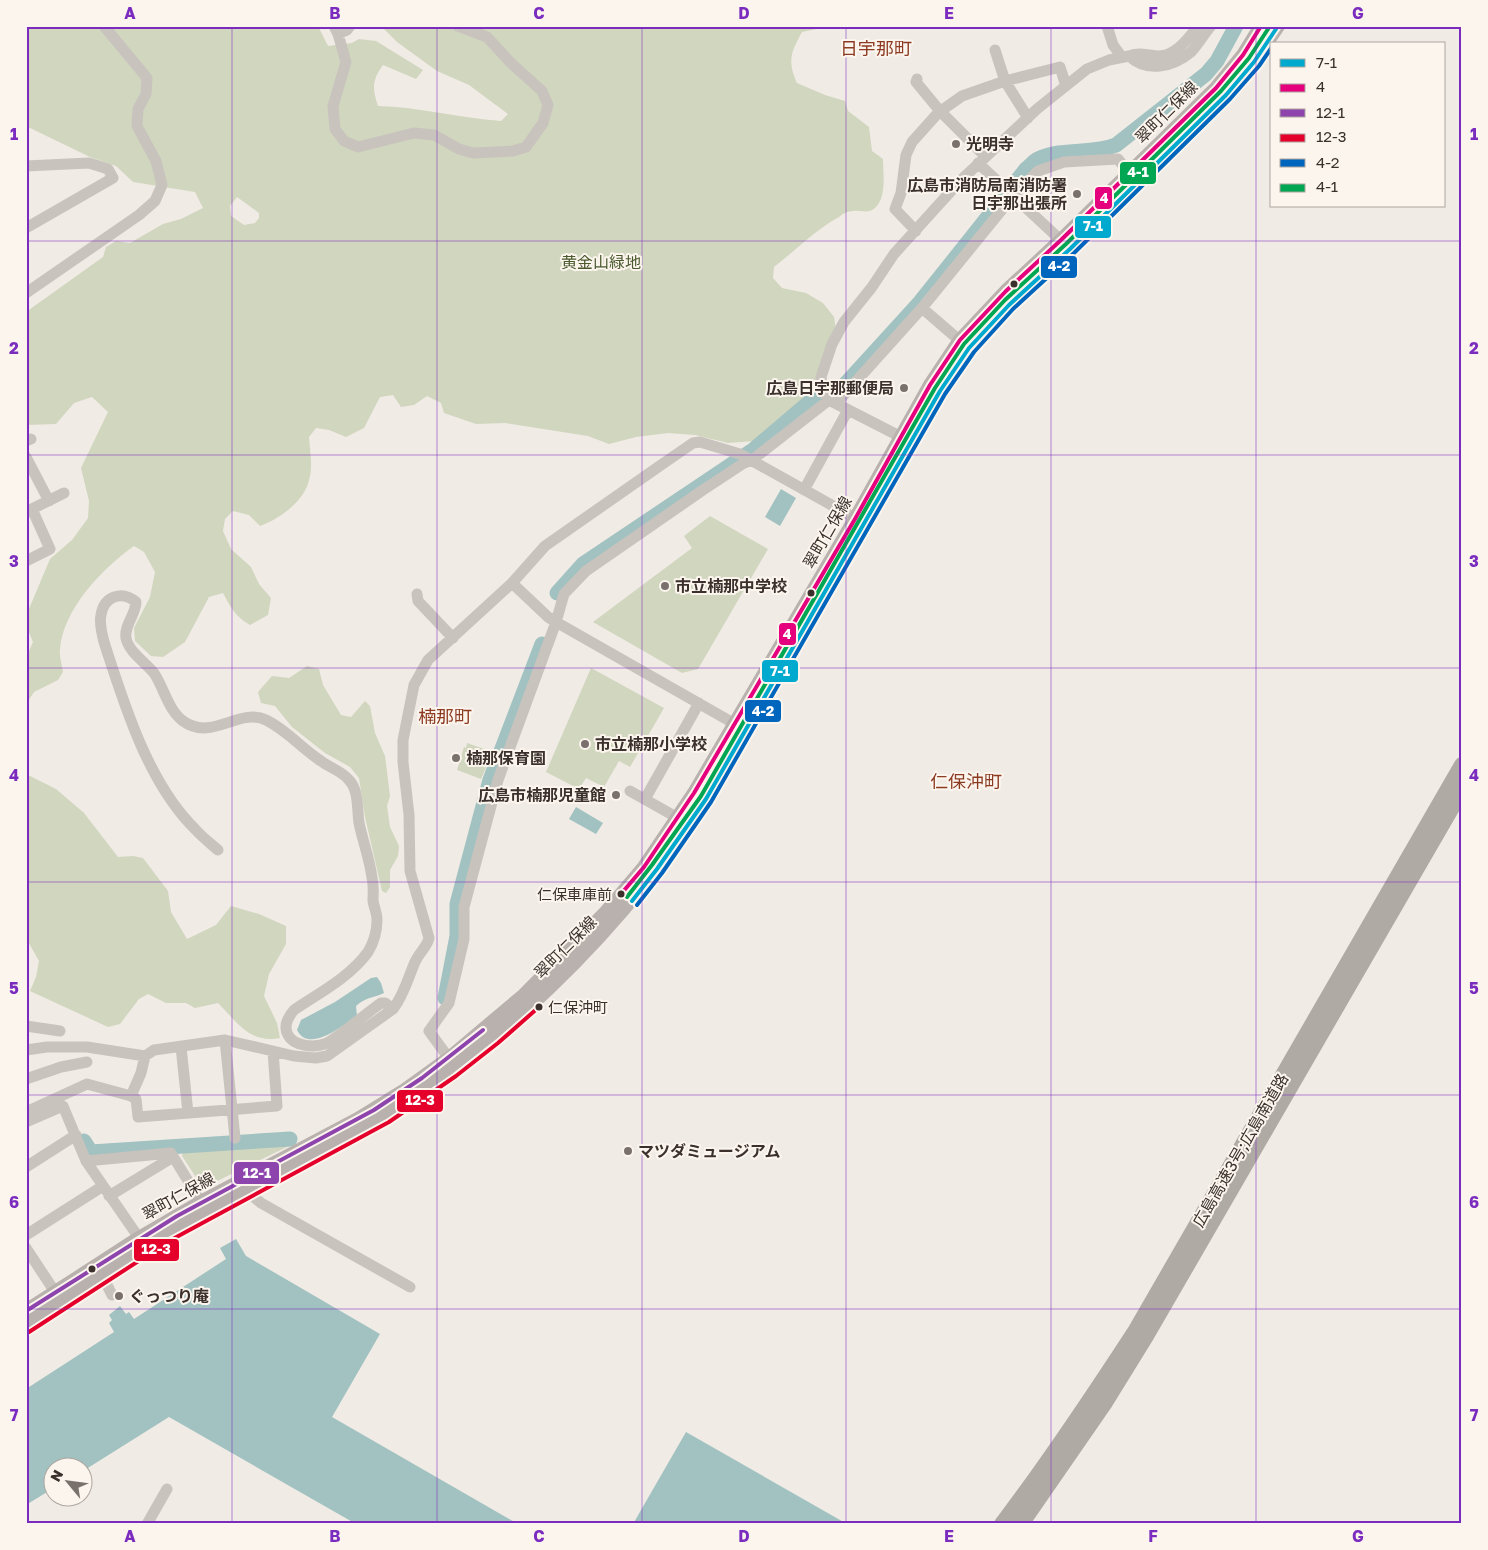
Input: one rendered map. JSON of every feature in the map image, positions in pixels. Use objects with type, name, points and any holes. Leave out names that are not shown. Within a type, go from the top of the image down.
[{"type":"highway","name":"広島高速3号;広島南道路","points":[[1002,1524],[1093,1397],[1136,1330],[1462,765]]},
{"type":"highway","name":"広島高速3号;広島南道路","points":[[1021,1524],[1104,1404],[1146,1336],[1462,790]]},
{"type":"main road","name":"翠町仁保線","points":[[1065,245],[1129,173],[1216,88],[1243,55],[1261,26]]},
{"type":"main road","name":"翠町仁保線","points":[[566,963],[638,874],[740,727],[906,440],[930,385],[1006,291],[1065,245],[1226,95],[1254,62],[1278,26]]},
{"type":"main road","name":"翠町仁保線","points":[[26,1311],[103,1277],[247,1185],[297,1159],[405,1090],[452,1064],[524,995],[566,963],[616,920],[657,869],[706,799],[740,727]]},
{"type":"main road","name":"翠町仁保線","points":[[26,1327],[59,1298],[139,1238],[201,1202],[247,1185]]},
{"type":"street","points":[[26,293],[139,215],[156,201],[162,185],[156,161],[137,126],[138,109],[146,94],[147,78],[104,26]]},
{"type":"street","points":[[350,26],[347,30],[336,30],[346,62],[333,106],[336,129],[344,141],[358,147],[414,132],[434,135],[459,149],[473,153],[513,151],[526,147],[543,123],[548,105],[542,91],[511,63],[487,37],[458,26]]},
{"type":"street","points":[[1107,26],[1113,45],[1126,57],[1149,67],[1168,66],[1191,52],[1211,26]]},
{"type":"street","points":[[906,440],[827,397],[821,377],[832,344],[844,322],[872,287],[894,254],[982,159],[1066,86],[1087,69],[1109,60],[1137,53],[1156,56],[1166,55],[1184,44],[1198,26]]},
{"type":"street","points":[[995,50],[1005,81],[1028,118]]},
{"type":"street","points":[[916,231],[895,210],[901,193],[906,155],[912,142],[940,111],[962,96],[1005,81],[1060,67],[1066,86]]},
{"type":"street","points":[[916,79],[916,82],[1010,193],[1065,245]]},
{"type":"street","points":[[452,1064],[429,1031],[449,1003],[464,939],[464,907],[498,780],[556,622],[564,594],[586,571],[744,463],[746,457],[827,397],[842,397],[922,308],[1010,193],[1038,171],[1064,162],[1118,160],[1129,173]]},
{"type":"street","points":[[26,166],[89,163],[108,169],[113,178],[26,228]]},
{"type":"street","points":[[922,308],[965,344]]},
{"type":"street","points":[[804,490],[848,410]]},
{"type":"street","points":[[26,1050],[47,1047],[87,1047],[145,1056],[154,1050],[225,1040],[316,1058],[326,1056],[393,1009],[400,1001],[416,960],[428,944],[430,938],[410,871],[409,815],[402,740],[414,685],[428,660],[512,583],[546,546],[693,443],[700,442],[746,457],[860,521]]},
{"type":"street","points":[[26,457],[49,501]]},
{"type":"street","points":[[26,561],[50,549],[29,510],[64,493]]},
{"type":"street","points":[[512,583],[548,617],[740,727]]},
{"type":"street","points":[[417,594],[418,601],[452,638]]},
{"type":"street","points":[[218,850],[195,829],[165,791],[131,724],[101,628],[101,615],[104,604],[109,599],[125,595],[136,602],[136,608],[126,638],[131,648],[161,684],[174,713],[184,722],[199,728],[216,728],[239,719],[255,717],[265,720],[282,730],[320,761],[350,780],[354,790],[359,822],[372,878],[377,917],[376,933],[368,951],[350,971],[294,1010],[288,1017],[286,1027],[288,1036],[296,1043],[314,1046],[326,1043],[380,1003],[385,1003],[393,1009]]},
{"type":"street","points":[[645,799],[699,703]]},
{"type":"street","points":[[630,791],[678,818]]},
{"type":"street","points":[[26,1026],[60,1031]]},
{"type":"street","points":[[225,1040],[235,1138]]},
{"type":"street","points":[[87,1047],[88,1084]]},
{"type":"street","points":[[182,1047],[188,1113]]},
{"type":"street","points":[[26,1112],[88,1084],[136,1099],[138,1117],[233,1111],[277,1106],[273,1051]]},
{"type":"street","points":[[131,1096],[141,1073],[145,1056]]},
{"type":"street","points":[[26,1079],[62,1067],[87,1062]]},
{"type":"street","points":[[26,1122],[63,1106],[86,1161],[139,1238]]},
{"type":"street","points":[[26,1166],[76,1135]]},
{"type":"street","points":[[86,1161],[171,1153],[201,1202]]},
{"type":"street","points":[[26,1235],[106,1191],[173,1158]]},
{"type":"street","points":[[247,1185],[261,1203],[410,1287]]},
{"type":"street","points":[[26,1248],[59,1298]]},
{"type":"street","points":[[103,1277],[112,1295]]},
{"type":"street","points":[[147,1524],[167,1489]]},
{"type":"green space","name":"黄金山緑地","points":[[26,26],[318,26],[328,46],[352,43],[359,39],[376,41],[423,70],[416,79],[383,65],[374,85],[378,106],[409,108],[501,121],[508,114],[469,85],[437,71],[397,42],[381,26],[817,26],[816,29],[802,32],[795,45],[791,62],[797,83],[845,101],[848,111],[869,127],[872,151],[883,159],[884,185],[881,198],[875,208],[870,211],[851,211],[843,214],[814,234],[774,267],[773,278],[782,288],[806,293],[823,303],[834,317],[836,329],[819,395],[810,400],[782,425],[755,441],[728,443],[695,435],[668,433],[636,437],[609,444],[588,436],[505,423],[476,424],[444,413],[441,403],[427,396],[414,405],[401,407],[393,395],[380,397],[364,428],[346,437],[329,430],[316,428],[309,437],[311,464],[309,480],[302,495],[290,509],[260,526],[249,515],[233,511],[225,519],[223,531],[231,549],[251,567],[259,584],[271,598],[268,615],[250,625],[234,611],[223,593],[209,597],[185,642],[163,657],[151,656],[135,641],[134,628],[150,597],[155,572],[144,552],[134,546],[110,566],[86,591],[68,619],[63,634],[60,658],[63,672],[58,680],[34,692],[26,704],[26,658],[33,642],[26,625],[26,616],[50,559],[72,540],[88,518],[89,501],[81,468],[108,412],[92,397],[74,403],[56,424],[26,425],[26,312],[103,257],[106,247],[116,241],[130,243],[163,224],[181,219],[203,208],[195,192],[133,182],[116,166],[90,157],[26,126]],"holes":[[[237,197],[259,213],[259,218],[255,223],[244,225],[231,216],[230,206]]]},
{"type":"green space","points":[[710,516],[768,549],[698,669],[682,673],[593,622],[692,548],[684,536]]},
{"type":"green space","points":[[307,666],[319,669],[323,685],[341,715],[351,717],[365,701],[370,706],[375,733],[385,756],[390,796],[387,806],[390,827],[399,846],[398,856],[390,870],[390,887],[386,893],[382,891],[365,817],[359,778],[350,767],[325,753],[292,727],[275,706],[261,703],[258,692],[272,676],[289,678]]},
{"type":"green space","points":[[591,668],[664,708],[630,767],[619,761],[604,787],[586,778],[579,789],[546,772]]},
{"type":"green space","points":[[467,743],[493,752],[481,779],[457,770]]},
{"type":"green space","points":[[26,774],[56,789],[84,813],[118,857],[133,856],[143,858],[168,891],[171,912],[187,939],[216,925],[231,906],[259,914],[286,926],[286,944],[269,974],[264,996],[277,1023],[280,1038],[260,1038],[252,1035],[238,1024],[218,1003],[195,1008],[186,1003],[166,1003],[148,994],[139,999],[120,1024],[108,1027],[30,991],[36,977],[39,961],[26,938]]},
{"type":"green space","points":[[290,1143],[291,1145],[203,1188],[182,1156],[183,1151]]},
{"type":"water","points":[[781,489],[796,498],[780,526],[765,517]]},
{"type":"water","points":[[576,807],[603,823],[596,834],[569,819]]},
{"type":"water","points":[[377,977],[384,993],[366,999],[356,1006],[357,1016],[326,1035],[309,1039],[302,1037],[297,1030],[301,1020],[335,1002],[371,978]]},
{"type":"water","points":[[236,1239],[246,1256],[380,1334],[332,1417],[518,1524],[356,1524],[169,1417],[92,1465],[92,1458],[42,1458],[42,1495],[26,1505],[26,1389],[114,1332],[109,1323],[112,1320],[109,1315],[120,1306],[126,1314],[129,1312],[134,1319],[226,1259],[220,1248]]},
{"type":"water","points":[[686,1432],[847,1524],[633,1524]]},
{"type":"waterway","points":[[557,593],[583,564],[753,450],[813,399],[838,392],[920,302],[1026,169],[1036,160],[1048,155],[1097,150],[1116,145],[1206,74],[1217,61],[1236,26]]},
{"type":"waterway","points":[[445,998],[457,936],[457,904],[490,780],[542,644]]},
{"type":"waterway","points":[[84,1141],[91,1152],[290,1139]]},
{"type":"transit line","name":"4","points":[[621,894],[644,867],[694,793],[855,519],[930,385],[960,340],[1006,291],[1061,240],[1216,88],[1243,55],[1261,26]]},
{"type":"transit line","name":"4-1","points":[[627,897],[701,796],[935,388],[964,344],[1005,300],[1066,244],[1221,91],[1249,58],[1270,26]]},
{"type":"transit line","name":"7-1","points":[[632,901],[706,799],[940,391],[969,348],[1009,305],[1070,249],[1226,95],[1254,62],[1278,26]]},
{"type":"transit line","name":"4-2","points":[[637,905],[662,873],[711,802],[945,394],[974,352],[1013,309],[1074,253],[1230,99],[1259,66],[1270,50]]},
{"type":"transit line","name":"12-3","points":[[29,1332],[171,1240],[389,1122],[456,1076],[539,1007]]},
{"type":"transit line","name":"12-1","points":[[26,1311],[177,1216],[374,1110],[422,1078],[483,1030]]},
{"type":"place","name":"光明寺","points":[[956,144]]},
{"type":"place","name":"広島市消防局南消防署 日宇那出張所","points":[[1077,194]]},
{"type":"place","name":"広島日宇那郵便局","points":[[904,388]]},
{"type":"place","name":"市立楠那中学校","points":[[665,586]]},
{"type":"place","name":"市立楠那小学校","points":[[585,744]]},
{"type":"place","name":"楠那保育園","points":[[456,758]]},
{"type":"place","name":"広島市楠那児童館","points":[[616,795]]},
{"type":"place","name":"仁保車庫前","points":[[621,894]]},
{"type":"place","name":"仁保沖町","points":[[539,1007]]},
{"type":"place","name":"マツダミュージアム","points":[[628,1151]]},
{"type":"place","name":"ぐっつり庵","points":[[119,1296]]},
{"type":"district","name":"日宇那町","points":[[876,48]]},
{"type":"district","name":"楠那町","points":[[445,716]]},
{"type":"district","name":"仁保沖町","points":[[966,781]]}]
